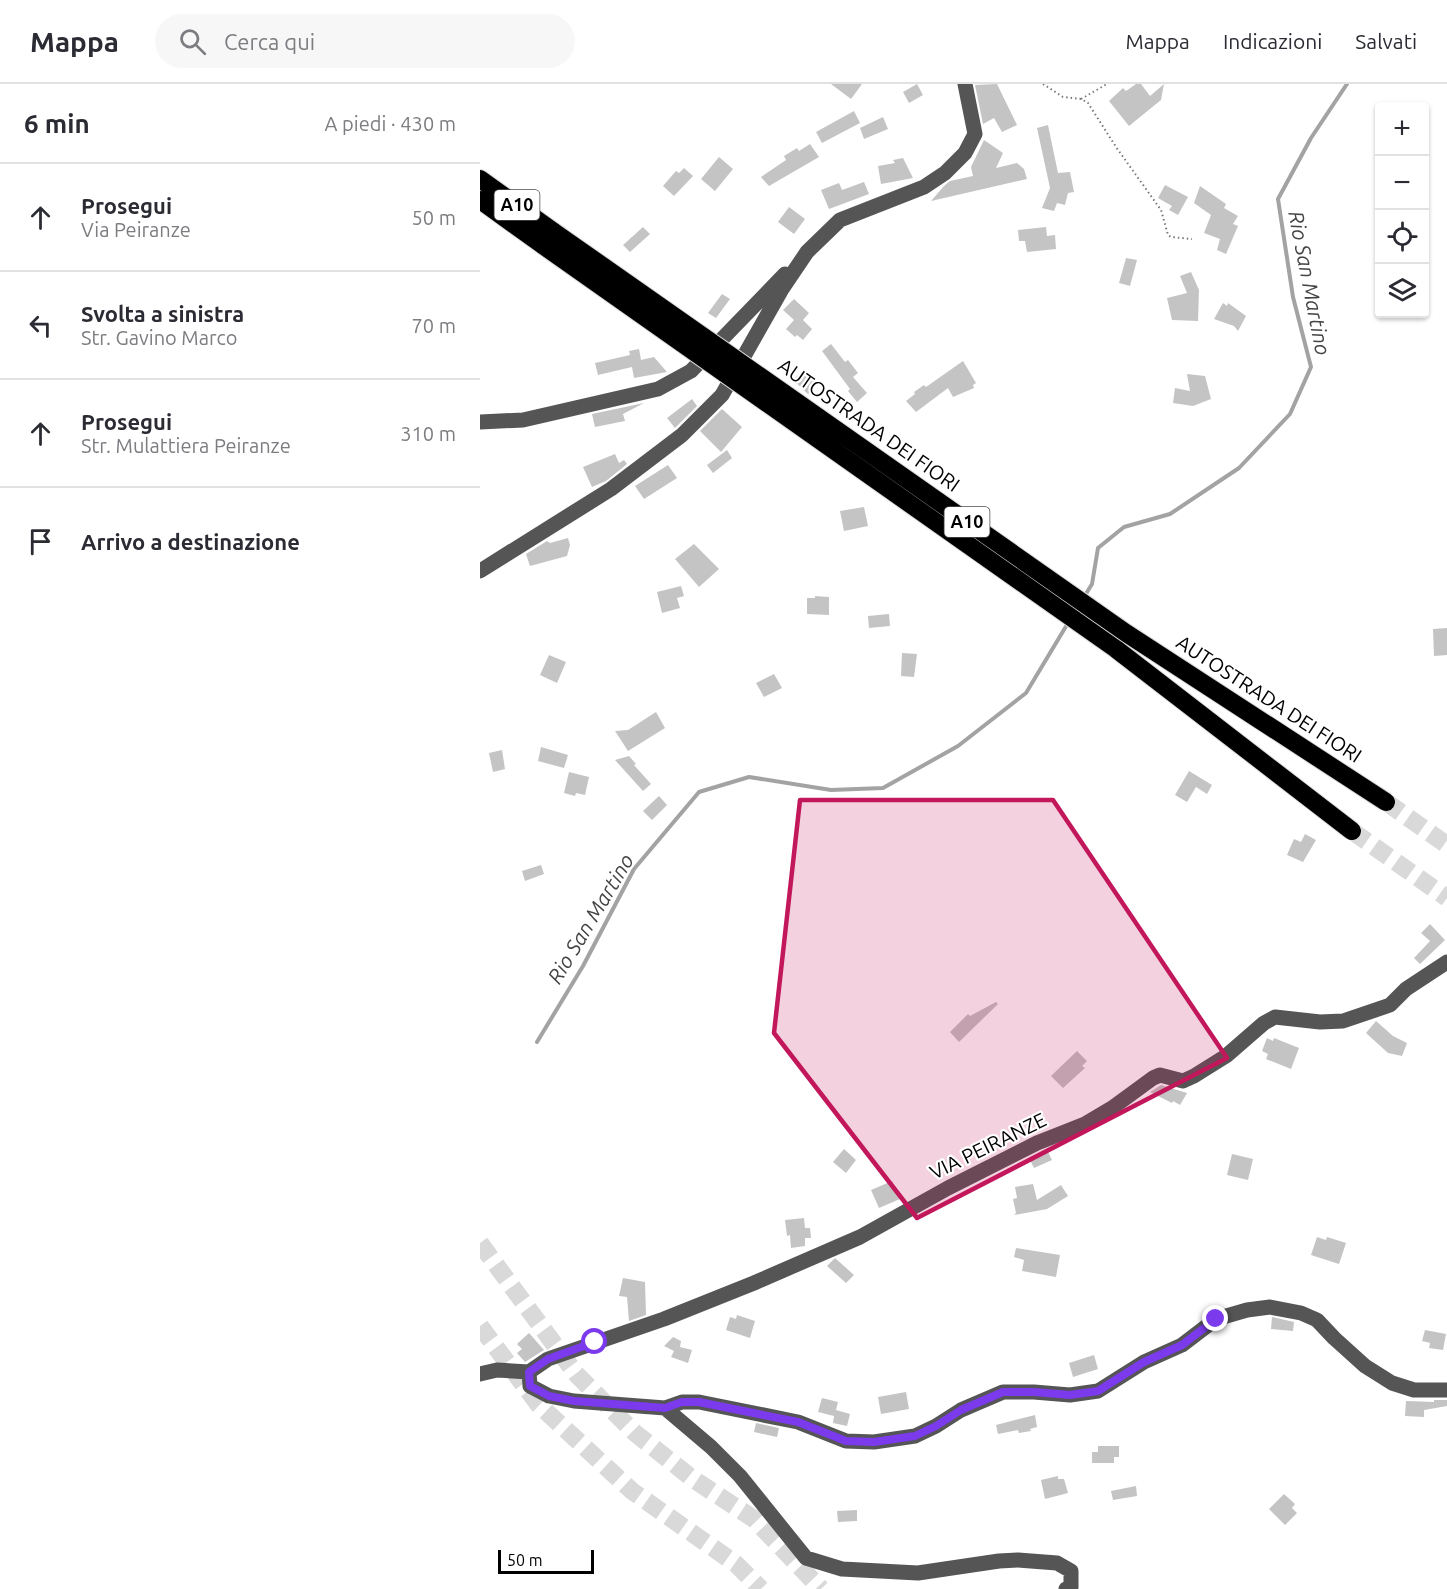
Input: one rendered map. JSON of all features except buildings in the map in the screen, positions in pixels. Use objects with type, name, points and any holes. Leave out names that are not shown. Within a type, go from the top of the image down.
[{"type":"highway","name":"AUTOSTRADA DEI FIORI","points":[[480,179],[549,239],[1116,649],[1352,831]]},
{"type":"highway","name":"AUTOSTRADA DEI FIORI","points":[[484,204],[549,239],[1126,633],[1386,802]]},
{"type":"street","points":[[480,422],[523,420],[658,389],[691,371],[840,220],[924,187],[945,173],[965,153],[975,134],[965,84]]},
{"type":"street","points":[[480,572],[611,489],[682,435],[722,395],[782,290],[807,252]]},
{"type":"street","name":"VIA PEIRANZE","points":[[529,1372],[548,1359],[664,1319],[850,1241],[1037,1143],[1085,1124],[1113,1108],[1153,1078],[1160,1075],[1183,1081],[1208,1069],[1264,1023],[1275,1017],[1320,1022],[1343,1021],[1390,1005],[1406,990],[1447,962]]},
{"type":"street","points":[[480,1374],[497,1370],[529,1372],[530,1386],[549,1396],[574,1401],[665,1408],[682,1402],[699,1402],[798,1422],[846,1441],[874,1442],[915,1436],[961,1410],[1003,1392],[1070,1395],[1098,1391],[1144,1362],[1182,1345],[1216,1319],[1247,1310],[1270,1307],[1302,1313],[1317,1320],[1365,1366],[1392,1383],[1414,1390],[1447,1390]]},
{"type":"street","points":[[665,1408],[711,1447],[740,1476],[806,1558],[842,1569],[918,1573],[999,1561],[1057,1563],[1071,1571],[1071,1587],[1066,1589]]},
{"type":"path","points":[[1043,84],[1063,97],[1081,99],[1090,105],[1116,147],[1157,203],[1168,235],[1192,239]]},
{"type":"path","points":[[1081,99],[1107,84]]},
{"type":"highlighted area","points":[[800,800],[1053,800],[1227,1058],[917,1218],[774,1033]]},
{"type":"waterway","name":"Rio San Martino","points":[[1084,597],[1092,584],[1098,548],[1124,527],[1170,514],[1239,468],[1290,414],[1311,367],[1293,297],[1278,199],[1311,138],[1347,84]]},
{"type":"waterway","name":"Rio San Martino","points":[[537,1042],[583,966],[634,869],[699,792],[749,777],[831,790],[883,788],[958,746],[1026,693],[1068,623]]},
{"type":"tunnel","points":[[1386,802],[1447,845]]},
{"type":"tunnel","points":[[1352,831],[1447,898]]},
{"type":"tunnel","points":[[480,1243],[576,1374],[635,1433],[693,1479],[754,1519],[821,1589]]},
{"type":"tunnel","points":[[480,1326],[538,1404],[632,1491],[736,1564],[761,1589]]},
{"type":"route","points":[[595,1342],[548,1359],[529,1372],[530,1386],[549,1396],[574,1401],[665,1408],[682,1402],[699,1402],[798,1422],[846,1441],[874,1442],[915,1436],[961,1410],[1003,1392],[1070,1395],[1098,1391],[1144,1362],[1182,1345],[1216,1319]]}]
